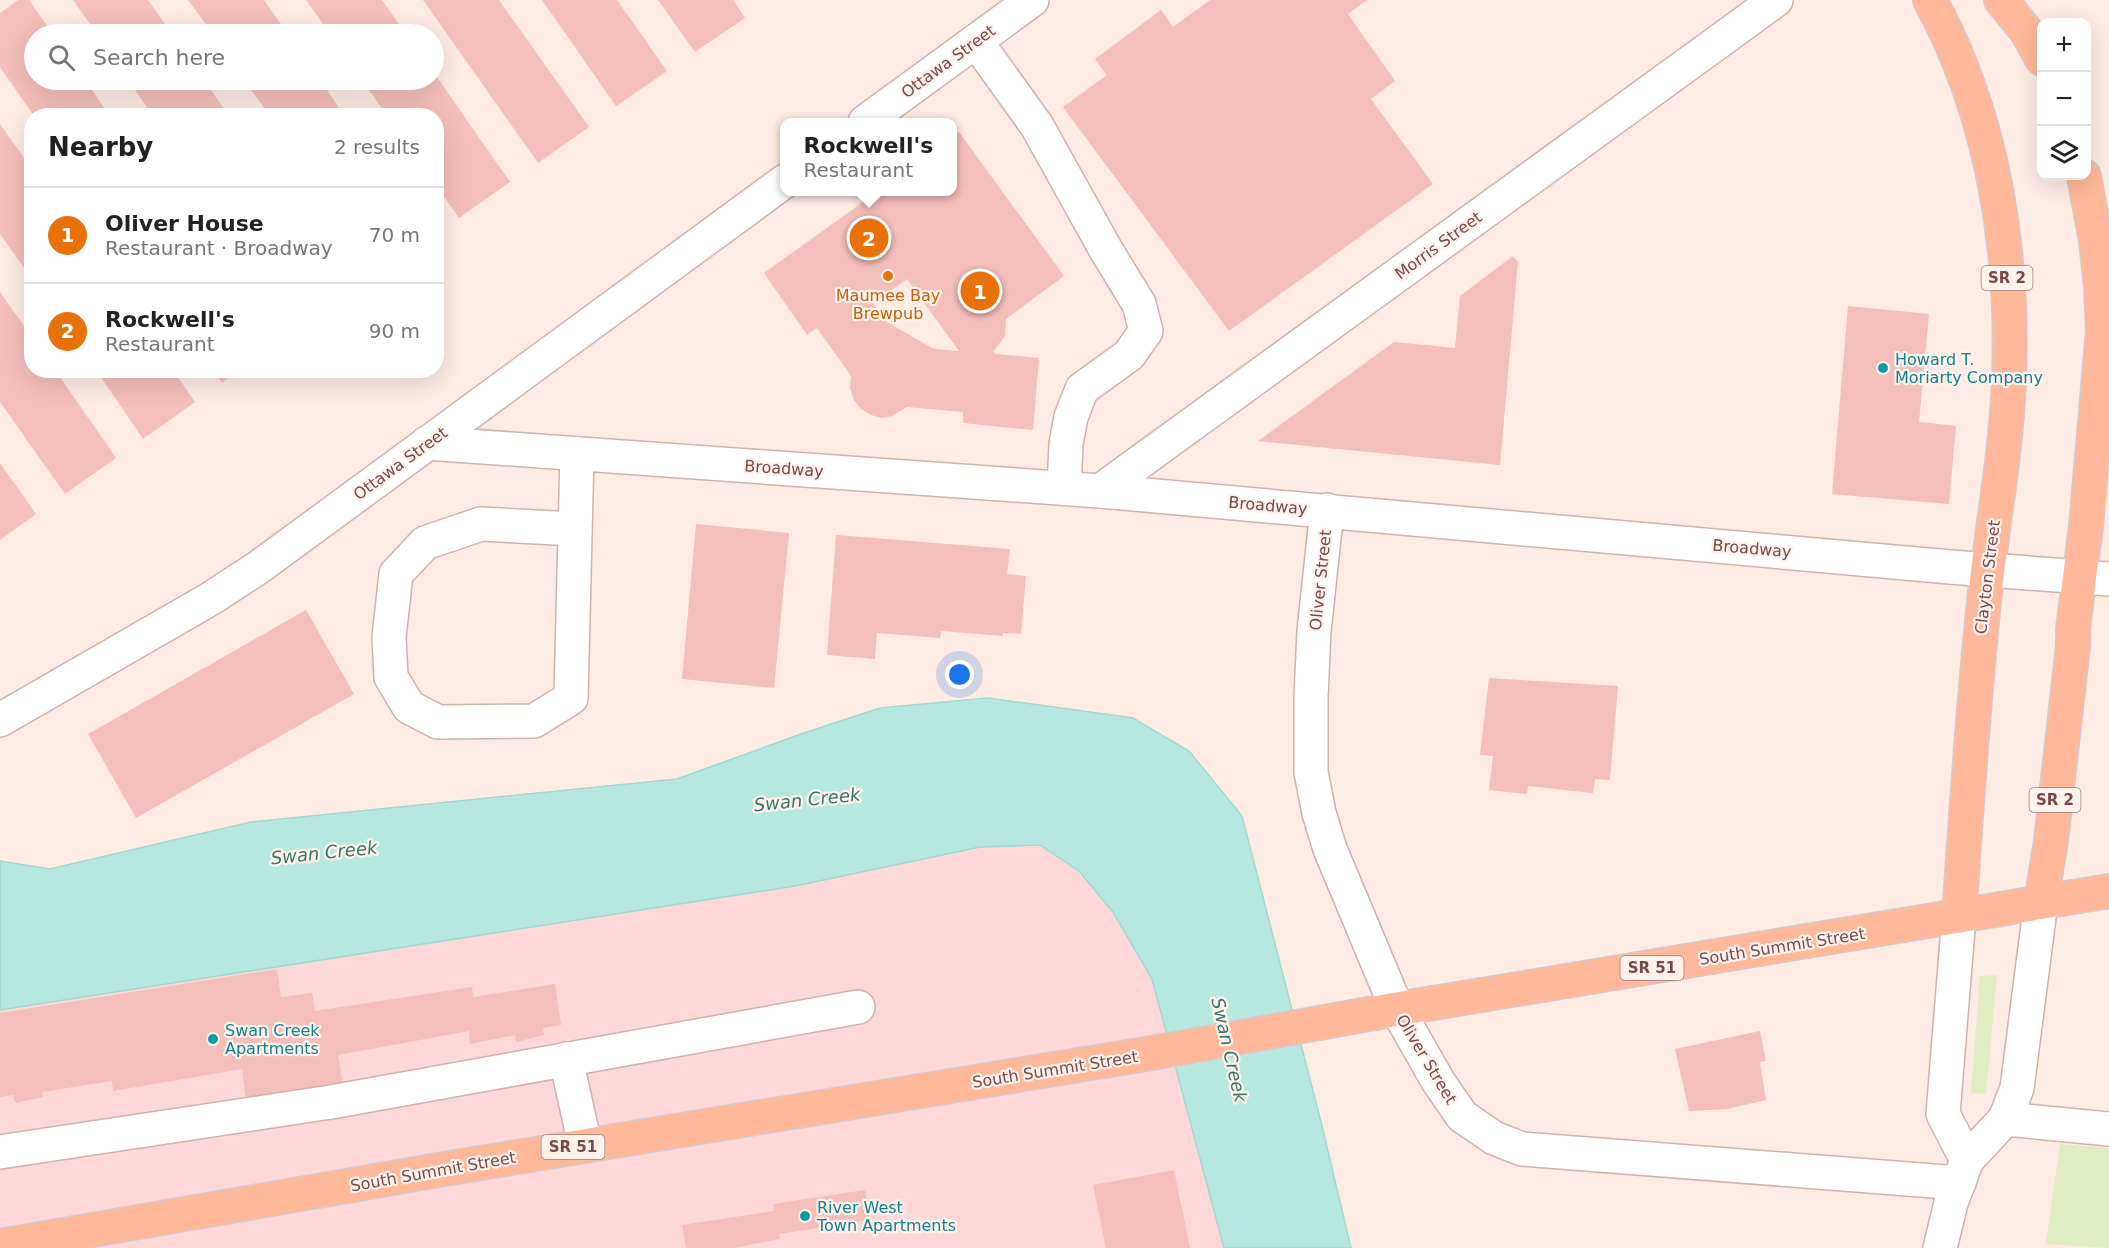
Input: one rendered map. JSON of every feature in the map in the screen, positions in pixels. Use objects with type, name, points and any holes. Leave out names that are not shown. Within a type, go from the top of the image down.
[{"type":"main road","name":"Clayton Street","points":[[1930,0],[1950,39],[1971,91],[1989,152],[2000,216],[2007,280],[2009,381],[1982,621],[1959,916]]},
{"type":"main road","points":[[2001,0],[2027,32],[2037,50]]},
{"type":"main road","name":"SR 2","points":[[2041,902],[2072,657],[2073,629],[2095,578],[2103,331],[2097,252],[2085,180]]},
{"type":"main road","name":"South Summit Street","points":[[0,1246],[585,1145],[1146,1054],[1397,1009],[2109,891]]},
{"type":"street","name":"Ottawa Street","points":[[871,118],[1032,0]]},
{"type":"street","name":"Morris Street","points":[[1100,490],[1776,0]]},
{"type":"street","points":[[976,41],[1037,126],[1139,304],[1146,331],[1129,355],[1082,389],[1071,417],[1066,444],[1064,488]]},
{"type":"street","name":"Ottawa Street","points":[[0,720],[210,599],[259,567],[780,185]]},
{"type":"street","name":"Broadway","points":[[427,443],[1100,490],[1950,567],[1988,568],[2095,578]]},
{"type":"street","points":[[575,529],[481,524],[425,543],[396,574],[388,637],[391,677],[409,707],[438,722],[534,721],[571,698],[577,454]]},
{"type":"street","name":"Oliver Street","points":[[1327,510],[1314,631],[1311,698],[1311,772],[1318,813],[1330,849],[1397,1009],[1438,1082],[1462,1116],[1494,1138],[1522,1149],[1963,1172]]},
{"type":"street","points":[[1940,1248],[1950,1203],[1963,1172],[2005,1119],[2017,1088],[2041,902]]},
{"type":"street","name":"Clayton Street","points":[[1959,916],[1943,1114],[1963,1172]]},
{"type":"street","points":[[0,1152],[331,1101],[858,1007]]},
{"type":"street","points":[[566,1059],[585,1145]]},
{"type":"street","points":[[2005,1119],[2109,1129]]},
{"type":"shaded area","points":[[1040,845],[1079,871],[1113,912],[1152,979],[1224,1248],[0,1248],[0,1010],[795,886],[980,847]]},
{"type":"green space","points":[[1997,975],[1986,1094],[1971,1093],[1980,976]]},
{"type":"green space","points":[[2060,1144],[2109,1148],[2109,1248],[2046,1244]]},
{"type":"water","name":"Swan Creek","points":[[988,698],[1133,718],[1189,751],[1242,816],[1351,1248],[1224,1248],[1152,979],[1113,912],[1079,871],[1040,845],[980,847],[795,886],[0,1010],[0,861],[50,869],[251,822],[677,779],[880,708]]},
{"type":"building","points":[[18,0],[29,0],[46,24],[24,24],[24,90],[92,90],[104,108],[28,108],[0,67],[0,13]]},
{"type":"building","points":[[73,0],[148,0],[165,24],[90,24]]},
{"type":"building","points":[[188,0],[264,0],[281,24],[206,24]]},
{"type":"building","points":[[306,0],[382,0],[399,24],[323,24]]},
{"type":"building","points":[[423,0],[499,0],[589,127],[538,163],[444,30],[444,24],[440,24]]},
{"type":"building","points":[[542,0],[617,0],[667,71],[616,106]]},
{"type":"building","points":[[658,0],[733,0],[745,18],[695,52]]},
{"type":"building","points":[[1210,0],[1367,0],[1348,14],[1395,81],[1371,99],[1433,184],[1229,331],[1063,107],[1107,75],[1095,59],[1161,10],[1173,27]]},
{"type":"building","points":[[444,87],[510,182],[459,218],[444,196],[444,108],[381,108],[369,90],[444,90]]},
{"type":"building","points":[[135,90],[211,90],[223,108],[147,108]]},
{"type":"building","points":[[251,90],[327,90],[339,108],[264,108]]},
{"type":"building","points":[[0,124],[24,158],[24,268],[0,234]]},
{"type":"building","points":[[959,132],[1064,276],[1006,319],[1005,336],[993,352],[1039,358],[1033,430],[963,423],[963,412],[907,407],[892,416],[882,418],[871,415],[861,409],[854,400],[850,388],[851,376],[817,328],[807,335],[764,273],[871,196],[957,196],[957,134]],"holes":[[[907,279],[959,351],[934,349],[887,322],[873,303]]]},
{"type":"building","points":[[1513,256],[1518,262],[1500,465],[1258,441],[1394,342],[1455,348],[1460,296]]},
{"type":"building","points":[[0,292],[24,326],[24,378],[61,378],[116,458],[65,494],[0,402]]},
{"type":"building","name":"Howard T. Moriarty Company","points":[[1848,306],[1929,314],[1919,422],[1956,426],[1949,504],[1832,494]]},
{"type":"building","points":[[101,378],[178,378],[195,402],[143,439]]},
{"type":"building","points":[[219,378],[229,378],[222,383]]},
{"type":"building","points":[[0,463],[36,514],[0,540]]},
{"type":"building","points":[[696,524],[789,533],[774,688],[682,679]]},
{"type":"building","points":[[836,535],[1010,549],[1007,574],[1026,576],[1021,634],[1003,633],[1003,636],[941,631],[940,638],[877,633],[875,659],[827,655]]},
{"type":"building","points":[[306,610],[354,694],[136,818],[88,734]]},
{"type":"building","points":[[1489,678],[1618,686],[1610,780],[1595,779],[1593,793],[1528,786],[1527,794],[1489,790],[1493,756],[1480,755]]},
{"type":"building","name":"Swan Creek Apartments","points":[[277,969],[281,997],[312,993],[315,1011],[472,987],[473,997],[555,984],[561,1025],[543,1028],[544,1035],[516,1042],[515,1035],[470,1044],[469,1031],[338,1055],[343,1085],[246,1101],[242,1069],[113,1091],[112,1081],[42,1092],[43,1097],[15,1103],[13,1095],[0,1097],[0,1013]]},
{"type":"building","points":[[1760,1031],[1766,1061],[1760,1062],[1766,1100],[1727,1109],[1689,1111],[1675,1049]]},
{"type":"building","points":[[1174,1170],[1190,1248],[1106,1248],[1093,1185]]},
{"type":"building","name":"River West Town Apartments","points":[[865,1190],[870,1220],[779,1234],[780,1239],[733,1248],[686,1248],[682,1225],[774,1211],[773,1204]]},
{"type":"place","name":"Rockwell's","points":[[869,238]]},
{"type":"place","name":"Maumee Bay Brewpub","points":[[888,276]]},
{"type":"place","name":"Oliver House","points":[[980,291]]},
{"type":"place","name":"Howard T. Moriarty Company","points":[[1883,368]]},
{"type":"place","name":"Swan Creek Apartments","points":[[213,1039]]},
{"type":"place","name":"River West Town Apartments","points":[[805,1216]]}]
